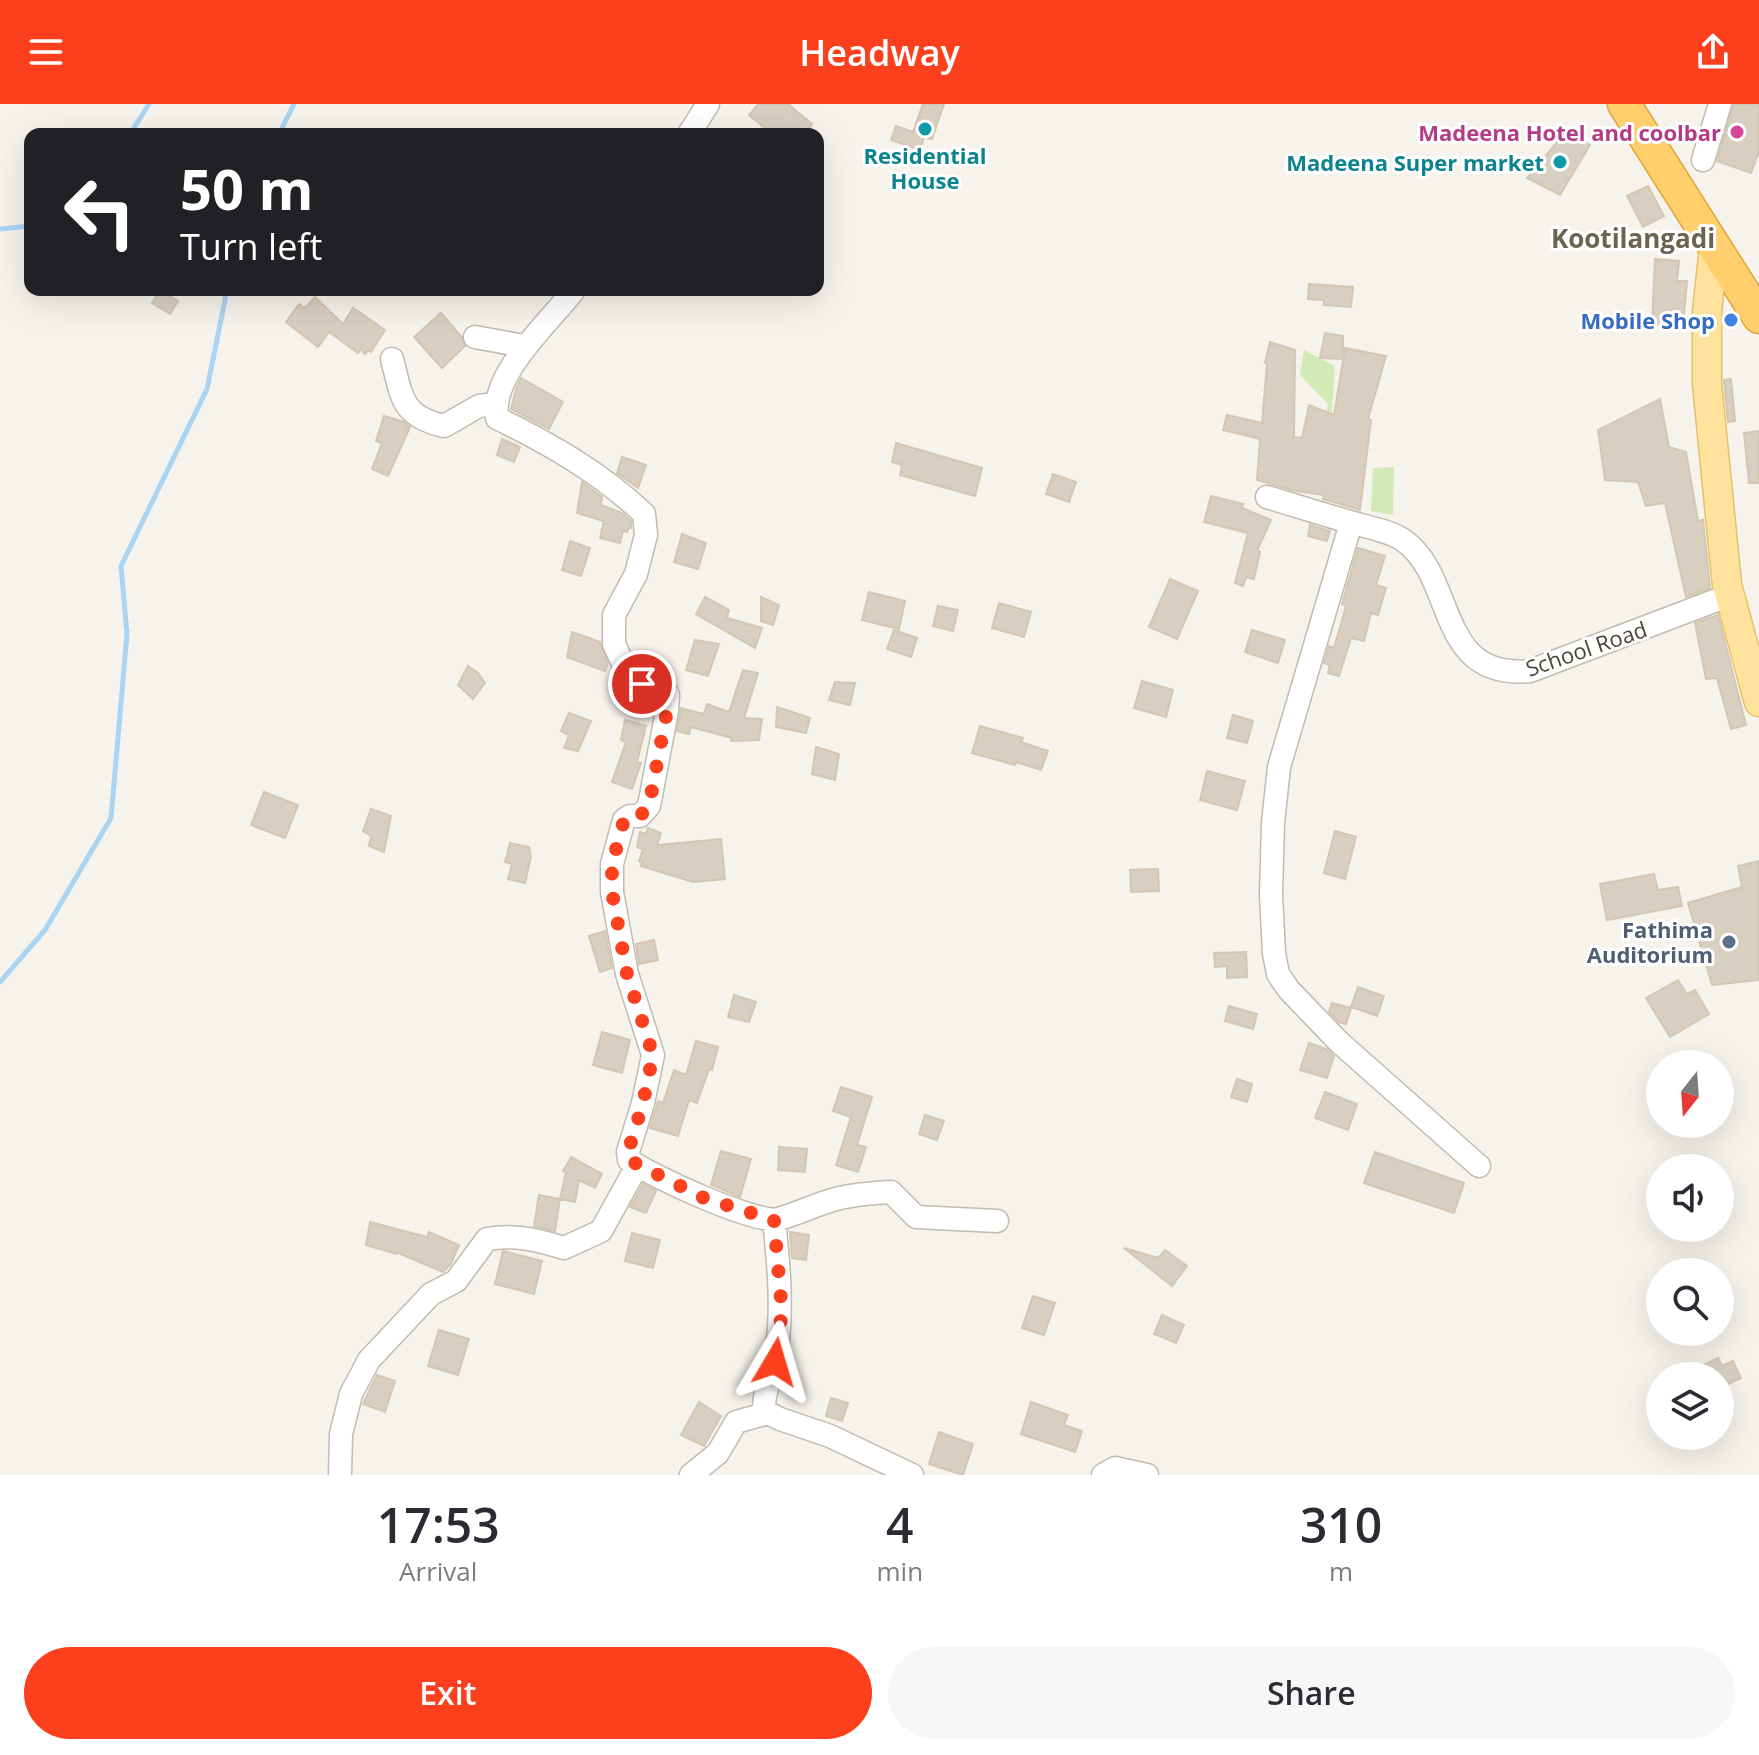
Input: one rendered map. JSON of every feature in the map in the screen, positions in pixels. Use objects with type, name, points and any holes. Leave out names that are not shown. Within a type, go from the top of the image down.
[{"type":"highway","points":[[1624,104],[1714,256],[1759,317]]},
{"type":"main road","points":[[1714,256],[1707,312],[1707,384],[1730,595],[1759,702]]},
{"type":"street","points":[[693,128],[708,104]]},
{"type":"street","points":[[1703,160],[1720,104]]},
{"type":"street","points":[[569,296],[550,321],[524,346],[494,404],[497,418],[546,442],[587,468],[644,514],[646,535],[636,574],[614,615],[614,644],[625,668],[642,684],[668,695],[649,806],[640,816],[630,816],[624,820],[612,864],[612,892],[627,974],[653,1055],[628,1152],[629,1160],[704,1198],[774,1220],[861,1193],[891,1192],[916,1217],[997,1221]]},
{"type":"street","points":[[475,337],[524,346]]},
{"type":"street","points":[[392,359],[404,404],[426,422],[444,426],[479,406],[494,404]]},
{"type":"street","name":"School Road","points":[[1267,497],[1402,539],[1430,573],[1450,626],[1476,658],[1509,673],[1530,671],[1730,595]]},
{"type":"street","points":[[1351,523],[1279,767],[1273,823],[1271,895],[1278,974],[1289,990],[1339,1042],[1479,1166]]},
{"type":"street","points":[[340,1475],[341,1434],[351,1394],[369,1360],[431,1294],[456,1281],[487,1239],[507,1236],[539,1240],[564,1248],[601,1231],[637,1166]]},
{"type":"street","points":[[774,1220],[782,1312],[775,1362],[763,1394],[764,1411],[830,1436],[912,1475]]},
{"type":"street","points":[[691,1475],[718,1453],[736,1422],[768,1413]]},
{"type":"street","points":[[1103,1475],[1115,1468],[1147,1475]]},
{"type":"green space","points":[[1304,350],[1335,366],[1332,411],[1320,485],[1310,483],[1328,404],[1300,375]]},
{"type":"green space","points":[[1394,467],[1393,515],[1371,511],[1373,468]]},
{"type":"building","points":[[758,104],[788,104],[812,124],[810,128],[765,128],[749,115]]},
{"type":"building","name":"Residential House","points":[[923,104],[944,104],[932,139],[924,137],[920,150],[891,140],[896,126],[913,132]]},
{"type":"building","points":[[1734,104],[1759,104],[1759,151],[1751,173],[1717,161]]},
{"type":"building","name":"Madeena Super market","points":[[1564,134],[1590,145],[1560,195],[1527,178]]},
{"type":"building","points":[[1648,186],[1664,216],[1643,227],[1627,196]]},
{"type":"building","points":[[1655,259],[1679,261],[1677,281],[1687,281],[1683,326],[1652,324]]},
{"type":"building","points":[[1309,284],[1353,287],[1351,307],[1324,305],[1324,300],[1308,299]]},
{"type":"building","points":[[156,296],[170,296],[178,301],[170,314],[152,303]]},
{"type":"building","points":[[315,297],[343,324],[353,308],[385,330],[371,352],[369,350],[365,354],[361,349],[358,353],[329,332],[318,347],[286,322],[299,304],[305,308]]},
{"type":"building","points":[[441,313],[461,336],[465,346],[442,368],[414,337]]},
{"type":"building","points":[[1325,333],[1343,336],[1343,359],[1320,358]]},
{"type":"building","points":[[1270,342],[1295,350],[1294,437],[1302,438],[1309,405],[1334,415],[1345,348],[1386,356],[1368,419],[1371,420],[1360,510],[1323,499],[1324,495],[1257,480],[1260,439],[1223,430],[1227,415],[1262,423],[1265,363]]},
{"type":"building","points":[[521,378],[563,402],[549,429],[511,409]]},
{"type":"building","points":[[1731,379],[1735,421],[1728,422],[1724,380]]},
{"type":"building","points":[[1660,399],[1669,447],[1686,452],[1698,521],[1703,520],[1710,588],[1686,597],[1665,503],[1646,506],[1638,482],[1605,480],[1598,430]]},
{"type":"building","points":[[384,416],[410,427],[388,476],[372,469],[382,443],[376,441]]},
{"type":"building","points":[[1759,431],[1759,483],[1749,483],[1744,433]]},
{"type":"building","points":[[502,439],[520,447],[514,462],[497,455]]},
{"type":"building","points":[[896,443],[982,468],[975,496],[900,475],[902,465],[892,462]]},
{"type":"building","points":[[622,457],[646,465],[638,488],[617,473]]},
{"type":"building","points":[[1053,474],[1076,482],[1069,502],[1046,494]]},
{"type":"building","points":[[582,482],[602,497],[601,505],[622,513],[631,521],[631,528],[623,531],[620,543],[600,538],[604,521],[577,513]]},
{"type":"building","points":[[1211,496],[1243,504],[1242,508],[1271,520],[1257,551],[1260,552],[1254,579],[1246,577],[1243,586],[1235,583],[1248,533],[1204,522]]},
{"type":"building","points":[[1310,525],[1330,531],[1327,541],[1308,536]]},
{"type":"building","points":[[682,534],[706,543],[698,569],[674,562]]},
{"type":"building","points":[[570,541],[590,548],[581,576],[562,570]]},
{"type":"building","points":[[1358,548],[1385,556],[1376,585],[1386,588],[1378,615],[1371,613],[1364,641],[1351,638],[1339,676],[1328,673],[1330,665],[1324,663],[1329,646],[1334,648],[1346,606],[1342,604]]},
{"type":"building","points":[[1170,579],[1198,591],[1177,639],[1149,627]]},
{"type":"building","points":[[869,592],[905,601],[899,629],[862,620]]},
{"type":"building","points":[[705,597],[729,610],[727,618],[762,628],[755,648],[696,614]]},
{"type":"building","points":[[761,597],[779,605],[773,625],[761,621]]},
{"type":"building","points":[[999,603],[1031,612],[1024,637],[992,628]]},
{"type":"building","points":[[938,606],[958,610],[953,631],[933,626]]},
{"type":"building","points":[[1718,615],[1746,725],[1731,729],[1717,678],[1706,679],[1695,623]]},
{"type":"building","points":[[894,630],[917,638],[911,657],[887,649]]},
{"type":"building","points":[[1252,630],[1285,640],[1278,663],[1245,652]]},
{"type":"building","points":[[572,632],[600,642],[608,663],[605,671],[567,657]]},
{"type":"building","points":[[695,640],[719,644],[708,676],[686,670]]},
{"type":"building","points":[[468,666],[485,683],[473,699],[458,685]]},
{"type":"building","points":[[743,670],[758,673],[744,718],[762,719],[759,740],[731,741],[732,738],[691,727],[689,734],[677,731],[681,708],[704,714],[707,704],[729,712]]},
{"type":"building","points":[[1142,681],[1173,690],[1166,717],[1134,708]]},
{"type":"building","points":[[835,682],[855,683],[850,705],[829,700]]},
{"type":"building","points":[[777,707],[810,718],[806,733],[776,727]]},
{"type":"building","points":[[569,713],[591,721],[578,751],[564,748],[569,735],[561,731]]},
{"type":"building","points":[[1233,715],[1253,721],[1247,743],[1227,738]]},
{"type":"building","points":[[625,720],[646,726],[637,762],[641,763],[632,789],[612,782],[626,742],[621,740]]},
{"type":"building","points":[[980,726],[1023,738],[1021,742],[1048,751],[1041,770],[972,753]]},
{"type":"building","points":[[816,747],[839,754],[835,780],[812,774]]},
{"type":"building","points":[[1207,771],[1245,781],[1237,810],[1200,800]]},
{"type":"building","points":[[264,792],[298,805],[285,838],[251,825]]},
{"type":"building","points":[[371,809],[391,816],[384,852],[369,846],[371,836],[363,831]]},
{"type":"building","points":[[648,828],[661,833],[657,845],[721,839],[725,879],[693,882],[641,866],[642,862],[639,861],[643,849],[637,847],[640,832],[646,834]]},
{"type":"building","points":[[1335,831],[1356,837],[1345,879],[1324,873]]},
{"type":"building","points":[[510,843],[529,847],[531,856],[525,883],[508,879],[512,864],[505,862]]},
{"type":"building","name":"Fathima Auditorium","points":[[1759,861],[1759,980],[1712,985],[1688,903],[1742,887],[1738,866]]},
{"type":"building","points":[[1158,869],[1159,891],[1131,892],[1130,870]]},
{"type":"building","points":[[1654,874],[1658,890],[1678,887],[1682,906],[1607,920],[1600,884]]},
{"type":"building","points":[[605,931],[612,968],[600,972],[589,936]]},
{"type":"building","points":[[654,940],[658,960],[639,964],[636,944]]},
{"type":"building","points":[[1246,952],[1247,977],[1227,978],[1227,966],[1215,967],[1214,953]]},
{"type":"building","points":[[1678,980],[1687,994],[1695,990],[1709,1014],[1670,1037],[1646,998]]},
{"type":"building","points":[[1358,987],[1384,996],[1377,1016],[1351,1007]]},
{"type":"building","points":[[734,995],[756,1002],[749,1022],[728,1017]]},
{"type":"building","points":[[1332,1003],[1351,1008],[1346,1024],[1339,1022],[1329,1012]]},
{"type":"building","points":[[1229,1006],[1257,1014],[1253,1029],[1225,1021]]},
{"type":"building","points":[[602,1032],[630,1040],[622,1073],[593,1065]]},
{"type":"building","points":[[696,1041],[718,1047],[712,1070],[709,1069],[697,1103],[689,1100],[678,1136],[650,1128],[658,1101],[663,1103],[674,1070],[686,1075]]},
{"type":"building","points":[[1309,1043],[1326,1049],[1334,1056],[1327,1078],[1300,1070]]},
{"type":"building","points":[[1237,1079],[1252,1084],[1247,1102],[1231,1097]]},
{"type":"building","points":[[841,1087],[872,1097],[857,1145],[866,1147],[858,1172],[836,1165],[851,1117],[833,1111]]},
{"type":"building","points":[[1325,1092],[1357,1104],[1348,1130],[1315,1118]]},
{"type":"building","points":[[925,1115],[944,1121],[937,1140],[919,1134]]},
{"type":"building","points":[[779,1147],[807,1149],[805,1172],[778,1170]]},
{"type":"building","points":[[721,1151],[751,1159],[740,1197],[711,1185]]},
{"type":"building","points":[[1375,1152],[1464,1183],[1454,1213],[1364,1183]]},
{"type":"building","points":[[571,1157],[602,1174],[595,1188],[579,1180],[575,1202],[560,1199],[566,1172],[563,1171]]},
{"type":"building","points":[[643,1184],[656,1191],[646,1213],[630,1207]]},
{"type":"building","points":[[539,1195],[560,1199],[555,1231],[534,1226]]},
{"type":"building","points":[[370,1222],[427,1237],[429,1232],[459,1245],[451,1264],[443,1272],[396,1252],[366,1245]]},
{"type":"building","points":[[790,1232],[809,1235],[806,1260],[792,1258]]},
{"type":"building","points":[[632,1233],[660,1240],[653,1268],[625,1261]]},
{"type":"building","points":[[1124,1248],[1158,1258],[1165,1250],[1187,1266],[1172,1286]]},
{"type":"building","points":[[503,1251],[542,1261],[534,1294],[495,1284]]},
{"type":"building","points":[[1033,1296],[1055,1303],[1044,1335],[1022,1328]]},
{"type":"building","points":[[1162,1315],[1184,1325],[1176,1343],[1154,1334]]},
{"type":"building","points":[[439,1330],[469,1339],[458,1375],[428,1366]]},
{"type":"building","points":[[1734,1363],[1741,1378],[1734,1381]]},
{"type":"building","points":[[377,1375],[395,1381],[385,1412],[363,1404]]},
{"type":"building","points":[[831,1398],[848,1403],[842,1421],[826,1416]]},
{"type":"building","points":[[699,1402],[721,1416],[704,1446],[681,1435]]},
{"type":"building","points":[[1031,1402],[1068,1415],[1064,1425],[1082,1431],[1075,1452],[1021,1434]]},
{"type":"building","points":[[939,1432],[973,1444],[963,1475],[929,1464]]},
{"type":"waterway","points":[[134,128],[149,104]]},
{"type":"waterway","points":[[282,128],[294,104]]},
{"type":"waterway","points":[[0,229],[24,227]]},
{"type":"waterway","points":[[0,982],[45,930],[111,818],[127,634],[121,566],[207,389],[226,296]]},
{"type":"place","name":"Residential House","points":[[925,129]]},
{"type":"place","name":"Madeena Hotel and coolbar","points":[[1737,132]]},
{"type":"place","name":"Madeena Super market","points":[[1560,162]]},
{"type":"place","name":"Mobile Shop","points":[[1731,320]]},
{"type":"place","name":"Fathima Auditorium","points":[[1729,942]]},
{"type":"district","name":"Kootilangadi","points":[[1633,238]]},
{"type":"route","points":[[642,684],[668,695],[649,806],[640,816],[630,816],[624,820],[612,864],[612,892],[627,974],[653,1055],[628,1152],[629,1160],[704,1198],[756,1217],[774,1220],[782,1312],[775,1362]]}]
